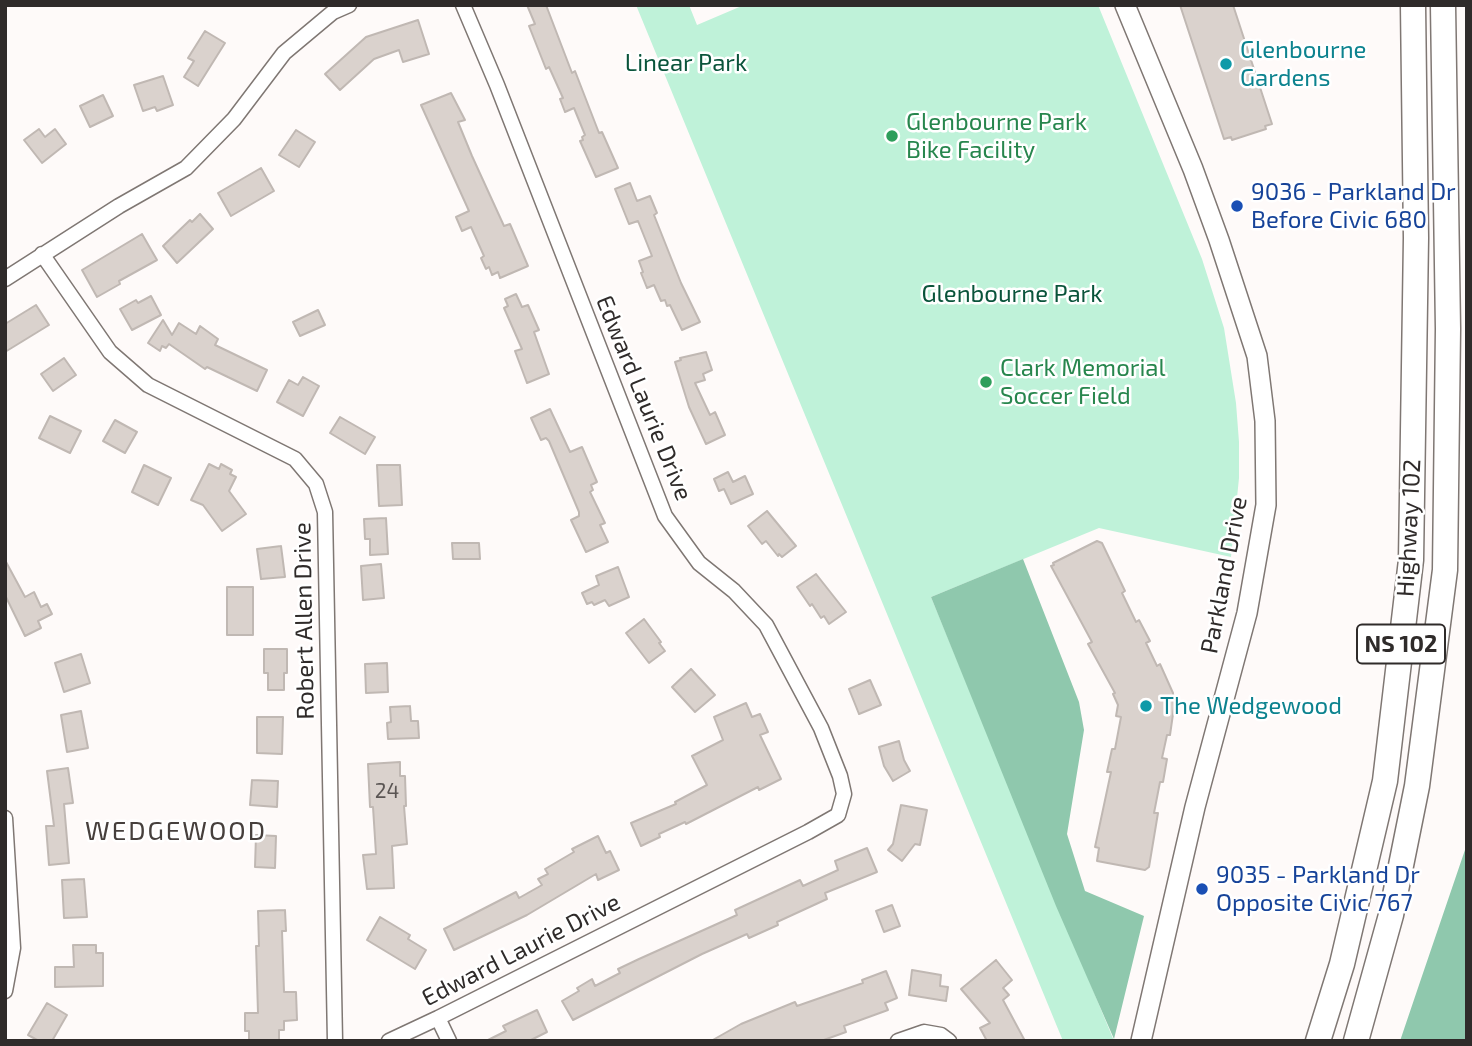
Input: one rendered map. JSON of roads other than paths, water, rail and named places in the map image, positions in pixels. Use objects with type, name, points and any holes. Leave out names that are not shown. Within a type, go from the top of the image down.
[{"type":"highway","name":"Highway 102","points":[[1318,1041],[1342,964],[1385,780],[1411,560],[1416,238],[1413,5]]},
{"type":"highway","name":"Highway 102","points":[[1356,1041],[1391,915],[1417,786],[1445,570],[1448,329],[1443,5]]},
{"type":"street","points":[[5,279],[119,206],[186,168],[234,119],[284,53],[333,12],[349,5]]},
{"type":"street","name":"Edward Laurie Drive","points":[[389,1041],[808,832],[838,815],[844,794],[840,776],[821,729],[766,625],[734,591],[699,563],[665,516],[497,85],[463,5]]},
{"type":"street","name":"Parkland Drive","points":[[1125,5],[1193,169],[1219,240],[1257,356],[1265,421],[1266,505],[1247,612],[1195,807],[1141,1041]]},
{"type":"street","name":"Robert Allen Drive","points":[[42,254],[110,352],[148,385],[295,459],[316,484],[325,512],[335,1041]]},
{"type":"street","points":[[5,818],[13,948],[5,991]]},
{"type":"street","points":[[438,1018],[449,1041]]},
{"type":"street","points":[[898,1041],[924,1032],[941,1035],[949,1041]]},
{"type":"place","name":"Glenbourne Gardens","points":[[1226,64]]},
{"type":"place","name":"Glenbourne Park Bike Facility","points":[[892,136]]},
{"type":"place","name":"9036 - Parkland Dr Before Civic 680","points":[[1237,206]]},
{"type":"place","name":"Clark Memorial Soccer Field","points":[[986,382]]},
{"type":"place","name":"The Wedgewood","points":[[1146,706]]},
{"type":"place","name":"9035 - Parkland Dr Opposite Civic 767","points":[[1202,889]]},
{"type":"district","name":"WEDGEWOOD","points":[[176,831]]},
{"type":"park label","name":"Linear Park","points":[[686,63]]},
{"type":"park label","name":"Glenbourne Park","points":[[1012,294]]}]
